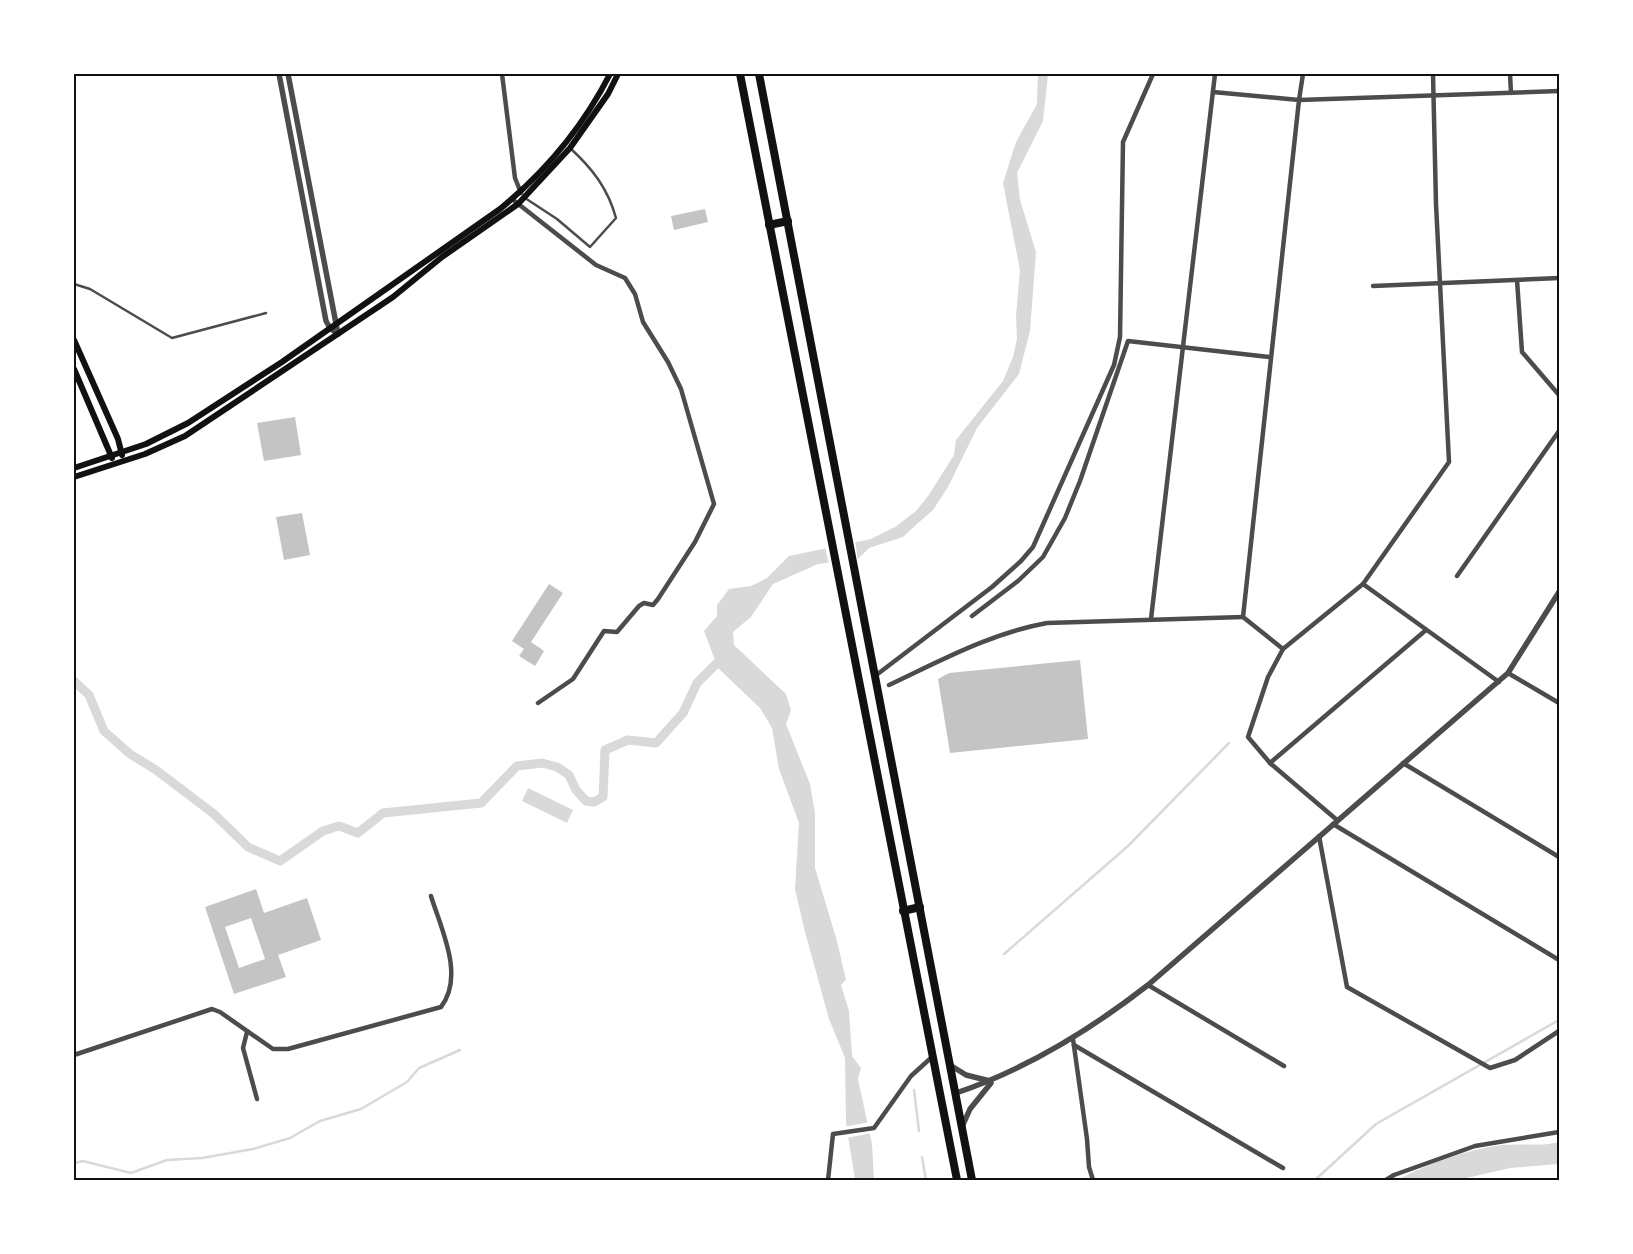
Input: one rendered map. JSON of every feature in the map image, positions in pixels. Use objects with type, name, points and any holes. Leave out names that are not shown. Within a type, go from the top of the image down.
[{"type":"highway","points":[[740,74],[957,1180]]},
{"type":"highway","points":[[758,74],[788,221],[972,1180]]},
{"type":"highway","points":[[769,224],[788,221]]},
{"type":"highway","points":[[903,911],[920,908]]},
{"type":"highway","points":[[940,1097],[956,1093]]},
{"type":"main road","points":[[74,477],[120,463],[192,432],[398,293],[442,257],[518,204],[522,195],[588,112],[610,74]]},
{"type":"main road","points":[[74,468],[146,444],[188,423],[242,389],[512,199],[522,195],[570,148],[608,94],[618,74]]},
{"type":"main road","points":[[74,340],[122,452],[120,463]]},
{"type":"main road","points":[[74,369],[100,425],[110,456],[120,463]]},
{"type":"street","points":[[279,74],[322,305],[330,328],[338,334]]},
{"type":"street","points":[[288,74],[338,323],[338,334]]},
{"type":"street","points":[[502,74],[515,178],[522,195]]},
{"type":"street","points":[[874,676],[992,587],[1022,561],[1033,547],[1114,365],[1120,337],[1123,142],[1153,74]]},
{"type":"street","points":[[1151,619],[1215,74]]},
{"type":"street","points":[[1243,617],[1269,357],[1303,74]]},
{"type":"street","points":[[1434,74],[1436,204],[1450,462],[1363,584],[1283,649],[1268,677],[1248,737],[1270,763],[1335,822],[1559,960]]},
{"type":"street","points":[[1510,74],[1511,92]]},
{"type":"street","points":[[1213,92],[1299,100],[1559,91]]},
{"type":"street","points":[[564,144],[570,148]]},
{"type":"street","points":[[512,199],[596,265],[625,278],[635,294],[643,322],[668,362],[681,389],[714,504],[694,542],[658,599],[653,604],[644,603],[639,606],[617,632],[604,631],[573,679],[538,703]]},
{"type":"street","points":[[1373,286],[1559,278]]},
{"type":"street","points":[[1517,280],[1522,352],[1559,395]]},
{"type":"street","points":[[972,616],[1018,581],[1043,557],[1064,518],[1080,481],[1128,341],[1269,357]]},
{"type":"street","points":[[1457,576],[1559,431]]},
{"type":"street","points":[[1363,584],[1499,682]]},
{"type":"street","points":[[956,1093],[993,1081],[1073,1042],[1148,985],[1499,682],[1508,673],[1557,600],[1559,592]]},
{"type":"street","points":[[889,685],[965,649],[1026,627],[1047,623],[1243,617],[1283,649]]},
{"type":"street","points":[[1270,763],[1426,630]]},
{"type":"street","points":[[1508,673],[1559,704]]},
{"type":"street","points":[[1403,763],[1559,857]]},
{"type":"street","points":[[1319,836],[1347,987],[1490,1068],[1515,1060],[1559,1031]]},
{"type":"street","points":[[74,1055],[212,1009],[220,1012],[273,1049],[288,1049],[440,1007],[448,994],[451,960],[431,896]]},
{"type":"street","points":[[1148,985],[1284,1066]]},
{"type":"street","points":[[247,1032],[243,1048],[257,1099]]},
{"type":"street","points":[[1073,1042],[1283,1168]]},
{"type":"street","points":[[1073,1042],[1087,1139],[1089,1167],[1093,1180]]},
{"type":"street","points":[[828,1180],[835,1134],[874,1128],[910,1076],[932,1057]]},
{"type":"street","points":[[950,1065],[966,1075],[993,1081]]},
{"type":"street","points":[[962,1127],[970,1108],[993,1081]]},
{"type":"street","points":[[1386,1180],[1394,1174],[1475,1146],[1559,1132]]},
{"type":"lane","points":[[522,195],[557,219],[590,247],[616,218],[610,196],[584,161],[570,148]]},
{"type":"lane","points":[[74,284],[92,290],[172,338],[266,313]]},
{"type":"shaded area","points":[[1038,74],[1048,74],[1043,121],[1017,173],[1020,200],[1036,252],[1030,331],[1019,374],[977,428],[948,487],[933,510],[903,537],[869,548],[858,559],[818,564],[773,584],[751,617],[733,632],[734,645],[786,694],[791,710],[786,724],[810,784],[815,813],[815,868],[837,941],[846,980],[841,985],[849,1011],[852,1056],[861,1068],[858,1079],[872,1144],[874,1180],[855,1180],[846,1123],[845,1058],[829,1019],[795,889],[799,823],[779,769],[772,728],[760,708],[718,668],[704,631],[717,616],[717,605],[729,589],[751,586],[767,578],[789,556],[871,539],[895,527],[916,511],[928,496],[954,455],[956,440],[1003,381],[1013,357],[1017,339],[1016,316],[1020,270],[1003,183],[1016,142],[1037,104]]},
{"type":"shaded area","points":[[528,788],[573,810],[567,823],[522,801]]},
{"type":"shaded area","points":[[1559,1142],[1559,1164],[1510,1168],[1458,1180],[1397,1180],[1435,1163],[1475,1150],[1502,1145]]},
{"type":"pier","points":[[855,540],[858,562],[829,565],[825,547]]},
{"type":"pier","points":[[870,1122],[872,1133],[846,1138],[844,1127]]},
{"type":"building","points":[[705,209],[708,222],[674,230],[671,216]]},
{"type":"building","points":[[295,417],[301,455],[264,461],[257,423]]},
{"type":"building","points":[[302,513],[310,555],[284,560],[276,517]]},
{"type":"building","points":[[549,584],[563,593],[531,642],[544,651],[535,666],[519,656],[524,649],[512,641]]},
{"type":"building","points":[[1080,660],[1088,739],[950,753],[938,679],[949,673]]},
{"type":"building","points":[[256,889],[264,913],[307,898],[321,940],[278,955],[286,977],[234,994],[205,907]],"holes":[[[251,918],[265,959],[239,968],[225,927]]]},
{"type":"waterway","points":[[74,681],[89,695],[104,731],[130,754],[156,770],[214,814],[248,847],[280,861],[323,831],[339,826],[358,833],[383,813],[481,803],[517,766],[542,763],[557,767],[569,775],[576,790],[586,801],[594,802],[603,797],[605,750],[628,740],[656,743],[683,713],[697,683],[722,658]]},
{"type":"waterway","points":[[1004,954],[1128,846],[1229,743]]},
{"type":"waterway","points":[[1315,1180],[1376,1124],[1559,1020]]},
{"type":"waterway","points":[[74,1163],[83,1161],[131,1173],[167,1160],[202,1158],[253,1149],[290,1138],[320,1121],[361,1109],[407,1082],[419,1068],[460,1050]]},
{"type":"waterway","points":[[914,1090],[919,1131]]},
{"type":"waterway","points":[[922,1157],[926,1180]]}]
